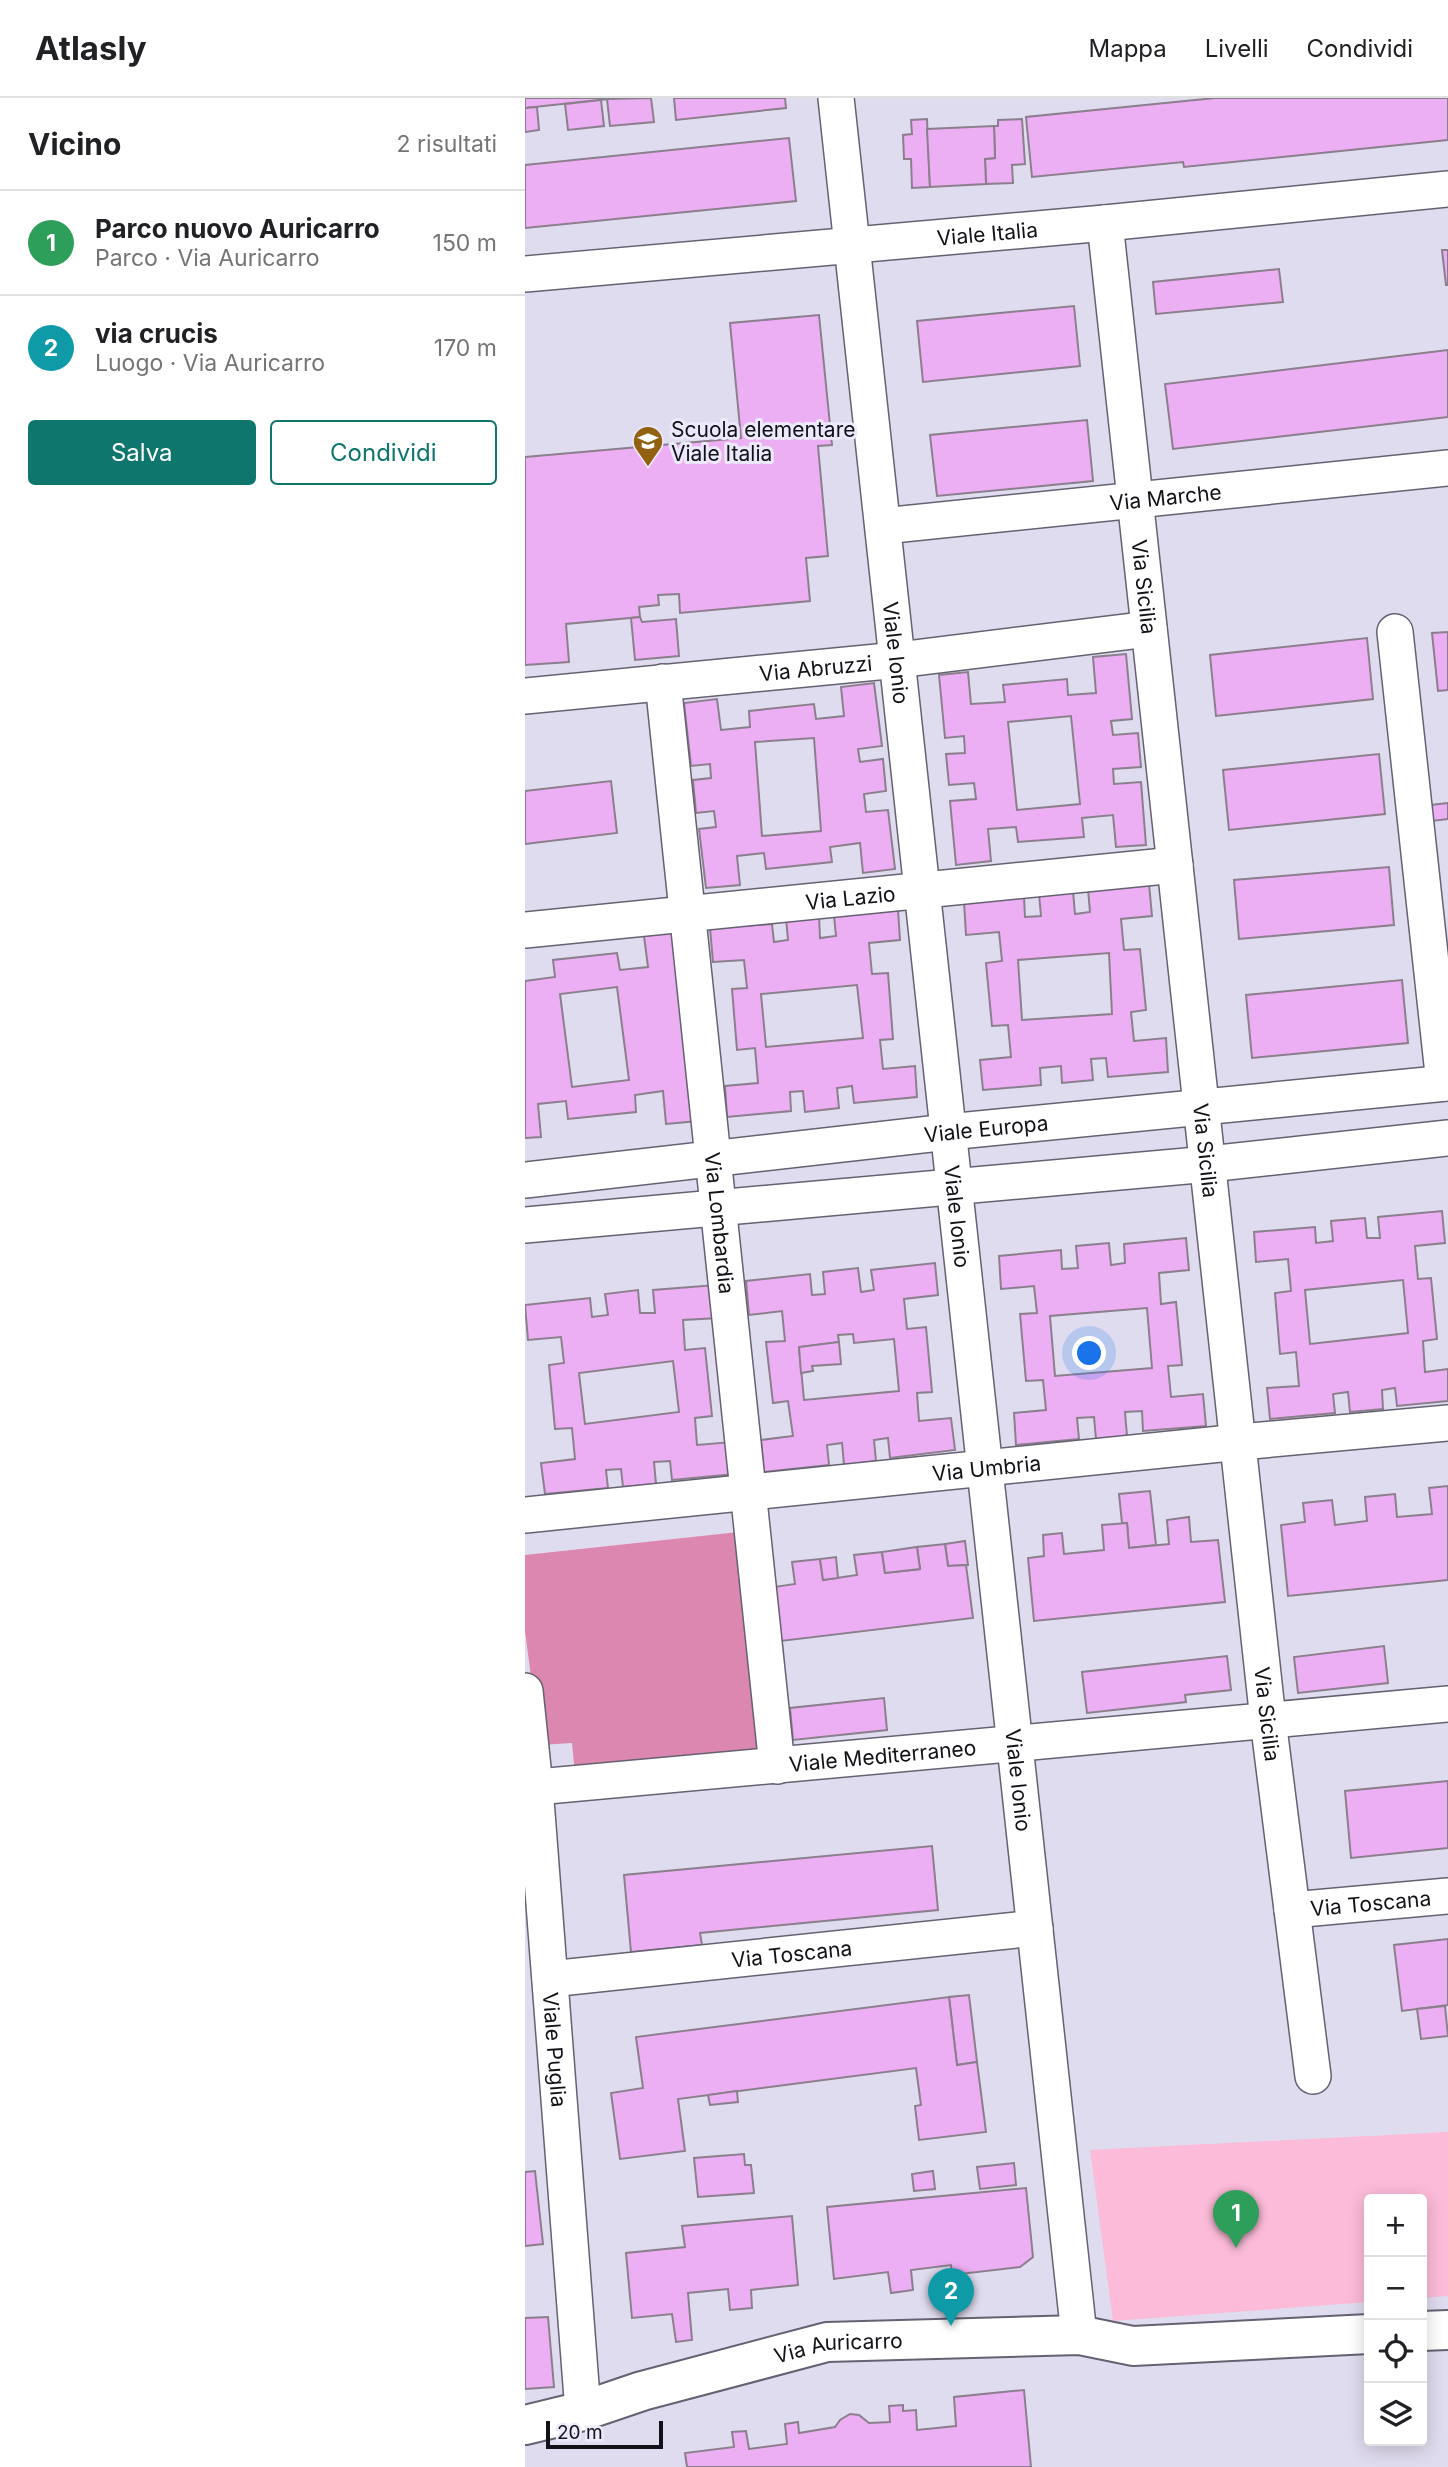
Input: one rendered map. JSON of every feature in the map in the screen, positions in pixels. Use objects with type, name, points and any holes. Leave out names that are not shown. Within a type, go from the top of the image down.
[{"type":"street","name":"Viale Ionio","points":[[836,98],[1079,2335]]},
{"type":"street","name":"Viale Italia","points":[[525,274],[1105,223],[1448,189]]},
{"type":"street","name":"Via Sicilia","points":[[1105,223],[1240,1442],[1268,1720],[1313,2076]]},
{"type":"street","name":"Via Marche","points":[[883,526],[1448,468]]},
{"type":"street","name":"Via Abruzzi","points":[[525,696],[898,660],[1149,629]]},
{"type":"street","points":[[1395,632],[1446,1083]]},
{"type":"street","name":"Via Lombardia","points":[[663,682],[777,1766]]},
{"type":"street","name":"Via Lazio","points":[[525,930],[1175,865]]},
{"type":"street","name":"Viale Europa","points":[[525,1180],[948,1132],[1446,1083]]},
{"type":"street","points":[[525,1225],[1209,1164],[1448,1139]]},
{"type":"street","name":"Via Umbria","points":[[525,1515],[1448,1423]]},
{"type":"street","name":"Viale Puglia","points":[[525,1691],[530,1788],[550,1979],[583,2411]]},
{"type":"street","name":"Viale Mediterraneo","points":[[530,1788],[1448,1704]]},
{"type":"street","name":"Via Toscana","points":[[1292,1910],[1448,1896]]},
{"type":"street","name":"Via Toscana","points":[[550,1979],[1035,1928]]},
{"type":"street","points":[[1427,2331],[1448,2330]]},
{"type":"street","name":"Via Auricarro","points":[[525,2425],[827,2342],[1079,2335],[1133,2346],[1364,2334]]},
{"type":"shaded area","points":[[748,1531],[770,1760],[575,1774],[572,1743],[540,1745],[525,1631],[525,1555]]},
{"type":"shaded area","points":[[1448,2132],[1448,2296],[1427,2298],[1427,2194],[1364,2194],[1364,2302],[1113,2321],[1090,2150]]},
{"type":"building","points":[[525,98],[618,98],[525,108]]},
{"type":"building","points":[[651,98],[654,122],[610,126],[607,99]]},
{"type":"building","points":[[674,98],[785,98],[786,108],[676,120]]},
{"type":"building","points":[[1215,98],[1448,98],[1448,140],[1184,167],[1183,162],[1032,177],[1026,117]]},
{"type":"building","points":[[601,100],[604,126],[568,130],[565,104]]},
{"type":"building","points":[[537,107],[539,130],[525,132],[525,108]]},
{"type":"building","points":[[927,119],[930,187],[912,188],[911,159],[904,159],[903,135],[912,134],[911,120]]},
{"type":"building","points":[[1022,119],[1025,164],[1012,165],[1013,183],[986,184],[985,159],[995,158],[994,126],[998,126],[998,120]]},
{"type":"building","points":[[994,126],[995,158],[985,159],[986,184],[930,187],[927,129]]},
{"type":"building","points":[[789,138],[796,201],[525,228],[525,165]]},
{"type":"building","points":[[1442,250],[1448,250],[1448,285],[1446,285]]},
{"type":"building","points":[[1279,269],[1283,302],[1156,314],[1153,282]]},
{"type":"building","points":[[1074,306],[1080,366],[923,382],[917,321]]},
{"type":"building","points":[[819,315],[832,445],[818,446],[828,556],[806,558],[810,601],[680,613],[679,594],[658,595],[659,605],[639,607],[640,617],[566,624],[569,662],[525,665],[525,457],[741,438],[730,323]]},
{"type":"building","points":[[1448,350],[1448,417],[1173,449],[1165,384]]},
{"type":"building","points":[[1087,420],[1093,481],[937,496],[930,435]]},
{"type":"building","points":[[640,617],[642,622],[676,619],[679,656],[635,660],[631,618]]},
{"type":"building","points":[[1448,632],[1448,690],[1438,691],[1432,633]]},
{"type":"building","points":[[1367,638],[1373,699],[1216,716],[1210,655]]},
{"type":"building","points":[[1126,654],[1132,719],[1111,721],[1113,735],[1138,733],[1141,767],[1113,769],[1114,784],[1141,782],[1146,845],[1116,847],[1113,815],[1082,818],[1084,837],[1018,842],[1016,827],[988,829],[991,861],[956,865],[950,801],[976,799],[974,783],[949,785],[946,754],[965,753],[964,736],[945,738],[939,675],[968,672],[971,704],[1005,702],[1003,685],[1067,679],[1068,695],[1096,693],[1093,657]],"holes":[[[1071,716],[1080,804],[1017,810],[1008,722]]]},
{"type":"building","points":[[874,683],[882,746],[858,749],[860,762],[883,759],[886,791],[864,794],[866,812],[888,810],[895,869],[863,873],[860,843],[830,847],[832,862],[766,869],[764,853],[737,856],[740,885],[706,888],[699,829],[716,827],[714,811],[696,813],[693,780],[711,778],[710,764],[691,766],[684,703],[717,699],[721,730],[750,727],[749,711],[814,704],[816,719],[844,716],[841,687]],"holes":[[[814,738],[821,831],[762,836],[755,742]]]},
{"type":"building","points":[[1379,754],[1385,814],[1229,830],[1223,770]]},
{"type":"building","points":[[611,781],[617,833],[525,844],[525,791]]},
{"type":"building","points":[[1448,803],[1448,819],[1432,821],[1431,805]]},
{"type":"building","points":[[1389,867],[1394,925],[1239,939],[1234,880]]},
{"type":"building","points":[[1149,884],[1152,916],[1121,919],[1124,950],[1140,949],[1146,1010],[1131,1012],[1134,1041],[1166,1038],[1168,1072],[1108,1077],[1106,1058],[1091,1059],[1093,1080],[1062,1083],[1061,1066],[1040,1068],[1041,1085],[983,1090],[980,1060],[1011,1057],[1008,1025],[992,1026],[986,963],[1002,961],[999,932],[966,935],[964,902],[1024,897],[1025,917],[1041,916],[1039,894],[1073,891],[1075,914],[1090,912],[1088,889]],"holes":[[[1109,953],[1112,1014],[1022,1020],[1018,960]]]},
{"type":"building","points":[[898,910],[900,940],[869,943],[872,974],[888,973],[893,1039],[880,1040],[883,1069],[915,1066],[917,1097],[854,1103],[852,1086],[837,1088],[839,1108],[805,1112],[803,1091],[790,1092],[791,1111],[727,1117],[725,1086],[758,1083],[755,1048],[737,1050],[732,989],[747,988],[744,960],[713,962],[710,928],[772,924],[774,942],[788,940],[786,918],[819,915],[820,938],[836,936],[834,916]],"holes":[[[857,985],[863,1038],[766,1047],[761,994]]]},
{"type":"building","points":[[677,932],[698,1121],[666,1124],[663,1091],[635,1095],[636,1112],[568,1119],[566,1101],[538,1104],[541,1137],[525,1138],[525,981],[555,977],[553,960],[617,953],[620,970],[648,967],[644,936]],"holes":[[[617,987],[629,1080],[572,1087],[560,994]]]},
{"type":"building","points":[[1402,980],[1408,1043],[1252,1058],[1246,995]]},
{"type":"building","points":[[1442,1211],[1445,1243],[1415,1246],[1418,1279],[1431,1278],[1437,1339],[1423,1341],[1425,1372],[1448,1369],[1448,1401],[1397,1406],[1395,1388],[1382,1390],[1383,1409],[1350,1412],[1348,1392],[1333,1394],[1335,1413],[1270,1419],[1267,1388],[1299,1386],[1296,1352],[1280,1354],[1275,1293],[1291,1291],[1288,1259],[1256,1262],[1254,1232],[1315,1227],[1316,1243],[1333,1241],[1331,1221],[1365,1218],[1367,1238],[1380,1238],[1378,1217]],"holes":[[[1403,1280],[1408,1333],[1310,1344],[1305,1290]]]},
{"type":"building","points":[[1186,1238],[1189,1270],[1159,1273],[1161,1304],[1176,1302],[1182,1365],[1168,1366],[1171,1397],[1203,1394],[1206,1426],[1143,1431],[1142,1411],[1125,1412],[1127,1436],[1096,1439],[1094,1417],[1077,1418],[1079,1439],[1016,1445],[1014,1413],[1046,1410],[1043,1380],[1026,1381],[1020,1314],[1037,1313],[1034,1286],[1001,1289],[999,1256],[1061,1250],[1062,1269],[1078,1268],[1076,1246],[1109,1243],[1111,1265],[1125,1263],[1124,1244]],"holes":[[[1147,1308],[1152,1368],[1055,1376],[1050,1316]]]},
{"type":"building","points":[[935,1263],[938,1295],[904,1299],[907,1329],[926,1327],[932,1392],[917,1393],[919,1421],[951,1418],[955,1450],[890,1458],[888,1438],[874,1440],[876,1461],[844,1465],[842,1443],[827,1445],[829,1465],[764,1472],[761,1440],[793,1436],[788,1401],[773,1403],[766,1342],[785,1341],[782,1311],[749,1315],[746,1281],[810,1274],[812,1295],[825,1294],[823,1272],[858,1268],[861,1292],[874,1290],[871,1270]],"holes":[[[853,1334],[854,1343],[894,1339],[899,1391],[804,1400],[799,1347],[839,1342],[838,1335]]]},
{"type":"building","points":[[716,1285],[719,1318],[683,1320],[685,1350],[705,1348],[712,1416],[695,1418],[697,1445],[732,1442],[735,1474],[672,1480],[670,1461],[654,1462],[656,1484],[623,1487],[621,1469],[606,1470],[608,1488],[545,1494],[541,1463],[575,1459],[572,1428],[555,1429],[549,1365],[564,1363],[561,1337],[528,1340],[525,1305],[590,1298],[592,1317],[608,1315],[605,1294],[638,1290],[640,1313],[655,1313],[653,1290]],"holes":[[[673,1361],[679,1412],[585,1424],[579,1373]]]},
{"type":"building","points":[[839,1342],[841,1364],[812,1366],[813,1371],[801,1373],[799,1347]]},
{"type":"building","points":[[1448,1486],[1448,1580],[1288,1596],[1281,1525],[1305,1522],[1303,1503],[1332,1500],[1335,1525],[1367,1521],[1365,1497],[1395,1494],[1397,1517],[1432,1514],[1429,1488]]},
{"type":"building","points":[[1150,1491],[1156,1545],[1129,1548],[1127,1523],[1122,1523],[1119,1494]]},
{"type":"building","points":[[1189,1517],[1191,1542],[1218,1540],[1225,1602],[1034,1621],[1028,1558],[1044,1556],[1043,1535],[1062,1533],[1064,1554],[1104,1550],[1102,1525],[1127,1523],[1129,1548],[1169,1544],[1167,1520]]},
{"type":"building","points":[[965,1541],[968,1565],[948,1566],[945,1544]]},
{"type":"building","points":[[945,1544],[948,1566],[966,1565],[973,1618],[781,1641],[774,1587],[795,1584],[792,1562],[820,1559],[823,1580],[857,1575],[854,1555],[882,1552],[885,1573],[920,1569],[917,1547]]},
{"type":"building","points":[[917,1547],[920,1569],[885,1573],[882,1552]]},
{"type":"building","points":[[836,1557],[838,1578],[823,1580],[820,1559]]},
{"type":"building","points":[[1384,1646],[1388,1683],[1298,1693],[1294,1657]]},
{"type":"building","points":[[1227,1656],[1231,1690],[1185,1695],[1186,1702],[1087,1713],[1082,1672]]},
{"type":"building","points":[[884,1698],[887,1730],[793,1740],[790,1708]]},
{"type":"building","points":[[1448,1781],[1448,1848],[1351,1858],[1345,1791]]},
{"type":"building","points":[[932,1846],[938,1910],[700,1933],[702,1945],[631,1952],[624,1875]]},
{"type":"building","points":[[1448,1939],[1448,2005],[1402,2011],[1394,1945]]},
{"type":"building","points":[[969,1995],[977,2062],[957,2065],[949,1997]]},
{"type":"building","points":[[949,1997],[957,2065],[977,2062],[986,2132],[919,2140],[915,2106],[921,2105],[916,2068],[678,2099],[685,2151],[620,2159],[611,2093],[643,2088],[636,2037]]},
{"type":"building","points":[[1445,2006],[1448,2036],[1421,2039],[1417,2009]]},
{"type":"building","points":[[737,2091],[738,2102],[710,2105],[708,2095]]},
{"type":"building","points":[[744,2154],[745,2165],[751,2165],[754,2193],[698,2197],[694,2158]]},
{"type":"building","points":[[1014,2163],[1016,2185],[980,2189],[977,2167]]},
{"type":"building","points":[[535,2171],[543,2244],[525,2246],[525,2172]]},
{"type":"building","points":[[933,2171],[935,2189],[914,2191],[912,2174]]},
{"type":"building","points":[[1026,2188],[1033,2257],[1020,2267],[952,2275],[951,2265],[911,2270],[913,2290],[891,2293],[888,2272],[834,2279],[827,2207]]},
{"type":"building","points":[[792,2216],[798,2285],[751,2290],[752,2308],[730,2310],[728,2289],[688,2293],[692,2340],[676,2342],[672,2314],[632,2318],[626,2253],[685,2247],[682,2226]]},
{"type":"building","points":[[548,2317],[554,2387],[525,2389],[525,2318]]},
{"type":"building","points":[[1024,2390],[1031,2467],[687,2467],[685,2453],[734,2447],[732,2432],[746,2431],[749,2449],[787,2444],[785,2424],[798,2422],[799,2433],[835,2427],[850,2414],[859,2415],[869,2423],[890,2422],[889,2406],[903,2405],[903,2411],[916,2410],[917,2430],[956,2426],[954,2397]]},
{"type":"place","name":"Scuola elementare Viale Italia","points":[[648,468]]},
{"type":"place","name":"Parco nuovo Auricarro","points":[[1236,2248]]},
{"type":"place","name":"via crucis","points":[[951,2326]]}]
